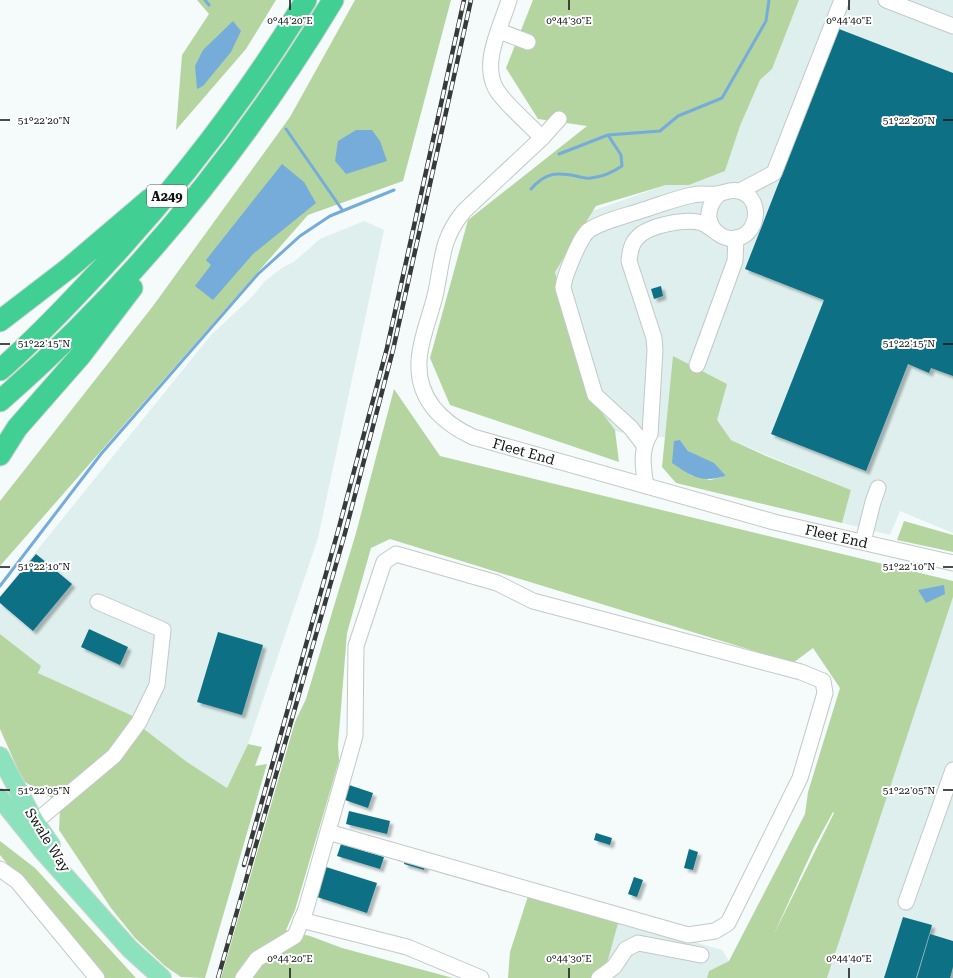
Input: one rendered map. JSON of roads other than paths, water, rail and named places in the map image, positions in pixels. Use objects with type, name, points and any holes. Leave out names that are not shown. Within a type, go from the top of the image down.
[{"type":"highway","name":"A249","points":[[0,370],[25,348],[117,253],[160,204],[213,137],[306,0]]},
{"type":"highway","name":"A249","points":[[0,401],[46,359],[138,264],[180,215],[238,142],[316,28],[333,0]]},
{"type":"highway","name":"A249","points":[[0,320],[69,268],[116,228],[174,176],[213,137]]},
{"type":"highway","name":"A249","points":[[0,455],[18,428],[81,355],[224,172],[238,142]]},
{"type":"main road","name":"Swale Way","points":[[0,756],[30,826]]},
{"type":"main road","name":"Swale Way","points":[[0,798],[30,826],[87,901],[130,949],[162,978]]},
{"type":"street","points":[[509,0],[491,57],[490,66],[493,82],[497,90],[542,138]]},
{"type":"street","points":[[740,191],[754,185],[774,173],[842,0]]},
{"type":"street","points":[[886,0],[953,26]]},
{"type":"street","points":[[499,31],[528,42]]},
{"type":"street","name":"Fleet End","points":[[559,119],[542,138],[464,211],[455,222],[445,240],[435,295],[419,360],[420,376],[424,390],[431,406],[443,420],[473,437],[774,522],[953,563]]},
{"type":"street","points":[[644,445],[631,428],[595,395],[563,288],[568,266],[588,231],[606,222],[694,194],[719,194],[729,190],[740,191],[749,196],[755,205],[756,216],[753,226],[746,234],[736,238],[725,237],[703,223],[689,222],[661,226],[646,231],[637,238],[631,248],[629,261],[654,338],[655,350],[650,434],[644,445],[643,470],[646,486]]},
{"type":"street","points":[[716,232],[710,223],[708,212],[711,202],[719,194]]},
{"type":"street","points":[[697,365],[735,260],[736,238]]},
{"type":"street","points":[[863,542],[878,488]]},
{"type":"street","points":[[243,978],[257,959],[295,936],[306,909],[355,736],[356,646],[384,562],[396,554],[497,583],[533,601],[801,672],[823,681],[825,693],[800,778],[728,923],[715,931],[688,935],[328,832]]},
{"type":"street","points":[[30,826],[114,756],[139,722],[157,685],[163,630],[98,602]]},
{"type":"street","points":[[906,902],[953,770]]},
{"type":"street","points":[[0,869],[17,881],[97,978]]},
{"type":"street","points":[[301,920],[407,946],[481,978]]},
{"type":"street","points":[[599,978],[614,967],[626,949],[638,943],[701,955]]},
{"type":"water","points":[[233,21],[241,31],[231,52],[203,86],[197,89],[195,66],[203,50]]},
{"type":"water","points":[[356,130],[372,130],[380,141],[387,161],[346,174],[335,161],[338,141]]},
{"type":"water","points":[[282,164],[304,182],[316,203],[253,254],[213,300],[195,286],[211,265],[206,260]]},
{"type":"water","points":[[680,440],[688,451],[714,463],[726,476],[703,479],[691,475],[672,463],[674,441]]},
{"type":"water","points":[[944,585],[945,594],[926,603],[918,590]]},
{"type":"waterway","points":[[205,0],[209,5]]},
{"type":"waterway","points":[[559,154],[608,135],[660,131],[678,116],[722,98],[766,21],[769,0]]},
{"type":"waterway","points":[[286,129],[343,211]]},
{"type":"waterway","points":[[531,189],[541,180],[551,175],[562,174],[585,178],[599,177],[622,166],[621,155],[608,135]]},
{"type":"waterway","points":[[0,586],[101,454],[258,274],[300,236],[330,216],[394,190]]},
{"type":"railway","points":[[244,865],[338,531],[387,348],[464,0]]},
{"type":"railway","points":[[218,978],[345,533],[393,350],[471,0]]}]
